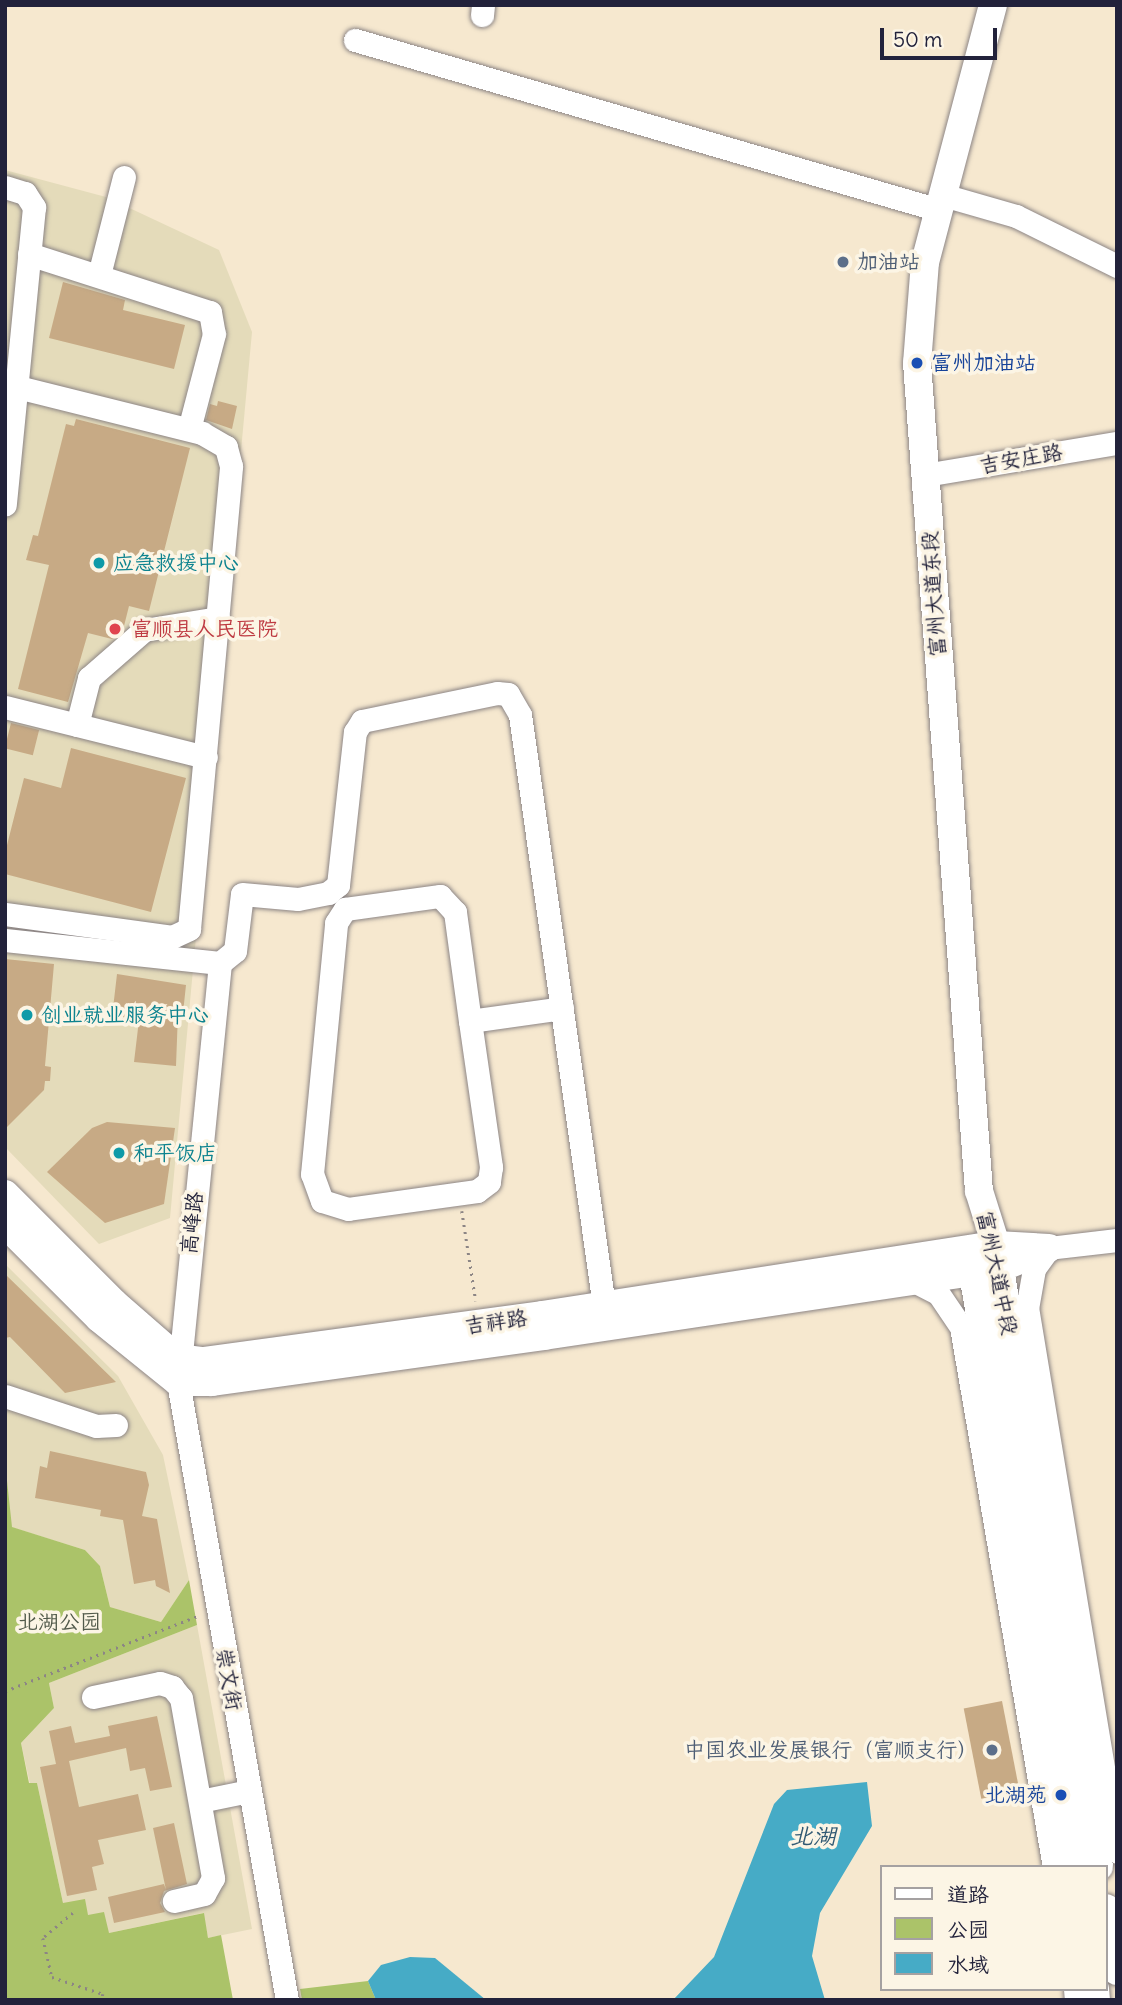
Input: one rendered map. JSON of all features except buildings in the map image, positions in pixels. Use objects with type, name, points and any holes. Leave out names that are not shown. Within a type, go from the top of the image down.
[{"type":"main road","name":"富州大道东段","points":[[979,1191],[917,363],[925,262],[993,5]]},
{"type":"main road","name":"富州大道中段","points":[[979,1191],[984,1258],[1074,1865]]},
{"type":"main road","points":[[5,1194],[178,1370]]},
{"type":"main road","points":[[5,1224],[99,1318],[178,1370]]},
{"type":"main road","name":"吉祥路","points":[[178,1370],[203,1361],[1049,1248]]},
{"type":"main road","name":"富州大道中段","points":[[984,1258],[1099,1865]]},
{"type":"main road","name":"吉祥路","points":[[178,1370],[212,1382],[517,1340],[912,1280],[984,1258]]},
{"type":"main road","points":[[1108,1919],[1117,1971]]},
{"type":"street","points":[[355,40],[941,202],[1016,216],[1117,266]]},
{"type":"street","points":[[99,275],[124,177]]},
{"type":"street","points":[[5,187],[33,200],[29,254],[15,307],[17,387],[5,505]]},
{"type":"street","points":[[29,254],[210,312],[214,334],[188,429]]},
{"type":"street","points":[[5,914],[182,935],[192,920],[230,456],[218,440],[188,429],[17,387]]},
{"type":"street","name":"吉安庄路","points":[[925,475],[1117,443]]},
{"type":"street","points":[[77,725],[89,678],[144,630],[218,618]]},
{"type":"street","points":[[5,940],[220,963],[235,951],[242,894],[306,898],[328,893],[338,885],[355,732],[362,722],[502,692],[513,698],[520,715],[604,1306]]},
{"type":"street","points":[[5,708],[206,757]]},
{"type":"street","points":[[433,896],[446,898],[454,912],[470,1021],[491,1175],[483,1188],[460,1194],[338,1209],[317,1195],[312,1174],[340,915],[353,907],[433,896]]},
{"type":"street","name":"高峰路","points":[[178,1370],[220,963]]},
{"type":"street","points":[[470,1021],[562,1008]]},
{"type":"street","name":"吉祥路","points":[[1049,1248],[1117,1240]]},
{"type":"street","points":[[1049,1248],[1034,1269],[1027,1307],[1117,1852]]},
{"type":"street","points":[[984,1258],[1027,1307]]},
{"type":"street","points":[[961,1327],[984,1258]]},
{"type":"street","points":[[912,1280],[938,1293],[961,1327],[1054,1865]]},
{"type":"street","name":"崇文街","points":[[178,1370],[216,1609],[287,2000]]},
{"type":"street","points":[[5,1396],[96,1426],[116,1425]]},
{"type":"street","points":[[93,1697],[160,1683],[176,1690],[200,1801],[212,1884],[204,1894],[174,1901]]},
{"type":"street","points":[[200,1801],[249,1791]]},
{"type":"path","points":[[460,1194],[479,1325]]},
{"type":"path","points":[[5,1692],[216,1609]]},
{"type":"path","points":[[73,1913],[43,1938],[52,1977],[103,1994],[103,2000]]},
{"type":"shaded area","name":"富顺县人民医院","points":[[5,170],[106,197],[219,250],[252,332],[170,1218],[99,1244],[5,1147]]},
{"type":"shaded area","points":[[5,1264],[118,1376],[163,1455],[189,1580],[161,1622],[110,1607],[100,1566],[85,1550],[11,1527],[5,1462]]},
{"type":"shaded area","points":[[197,1625],[252,1929],[208,1938],[203,1913],[109,1933],[88,1915],[63,1903],[37,1783],[30,1784],[21,1743],[54,1708],[49,1683]]},
{"type":"green space","name":"北湖公园","points":[[5,1462],[12,1527],[85,1550],[100,1566],[110,1607],[161,1622],[189,1580],[197,1625],[49,1683],[54,1708],[21,1743],[29,1783],[37,1783],[63,1903],[85,1899],[88,1915],[104,1912],[109,1933],[204,1913],[208,1938],[221,1935],[233,2000],[5,2000]]},
{"type":"green space","points":[[368,1981],[376,2000],[302,2000],[300,1989]]},
{"type":"water","name":"北湖","points":[[867,1782],[872,1826],[820,1913],[812,1956],[825,2000],[673,2000],[714,1957],[774,1804],[787,1790]]},
{"type":"water","points":[[410,1957],[435,1958],[486,2000],[376,2000],[368,1981],[381,1965]]},
{"type":"place","name":"加油站","points":[[843,262]]},
{"type":"place","name":"富州加油站","points":[[917,363]]},
{"type":"place","name":"应急救援中心","points":[[99,563]]},
{"type":"place","name":"富顺县人民医院","points":[[115,629]]},
{"type":"place","name":"创业就业服务中心","points":[[27,1015]]},
{"type":"place","name":"和平饭店","points":[[119,1153]]},
{"type":"place","name":"中国农业发展银行（富顺支行）","points":[[992,1750]]},
{"type":"place","name":"北湖苑","points":[[1061,1795]]}]
